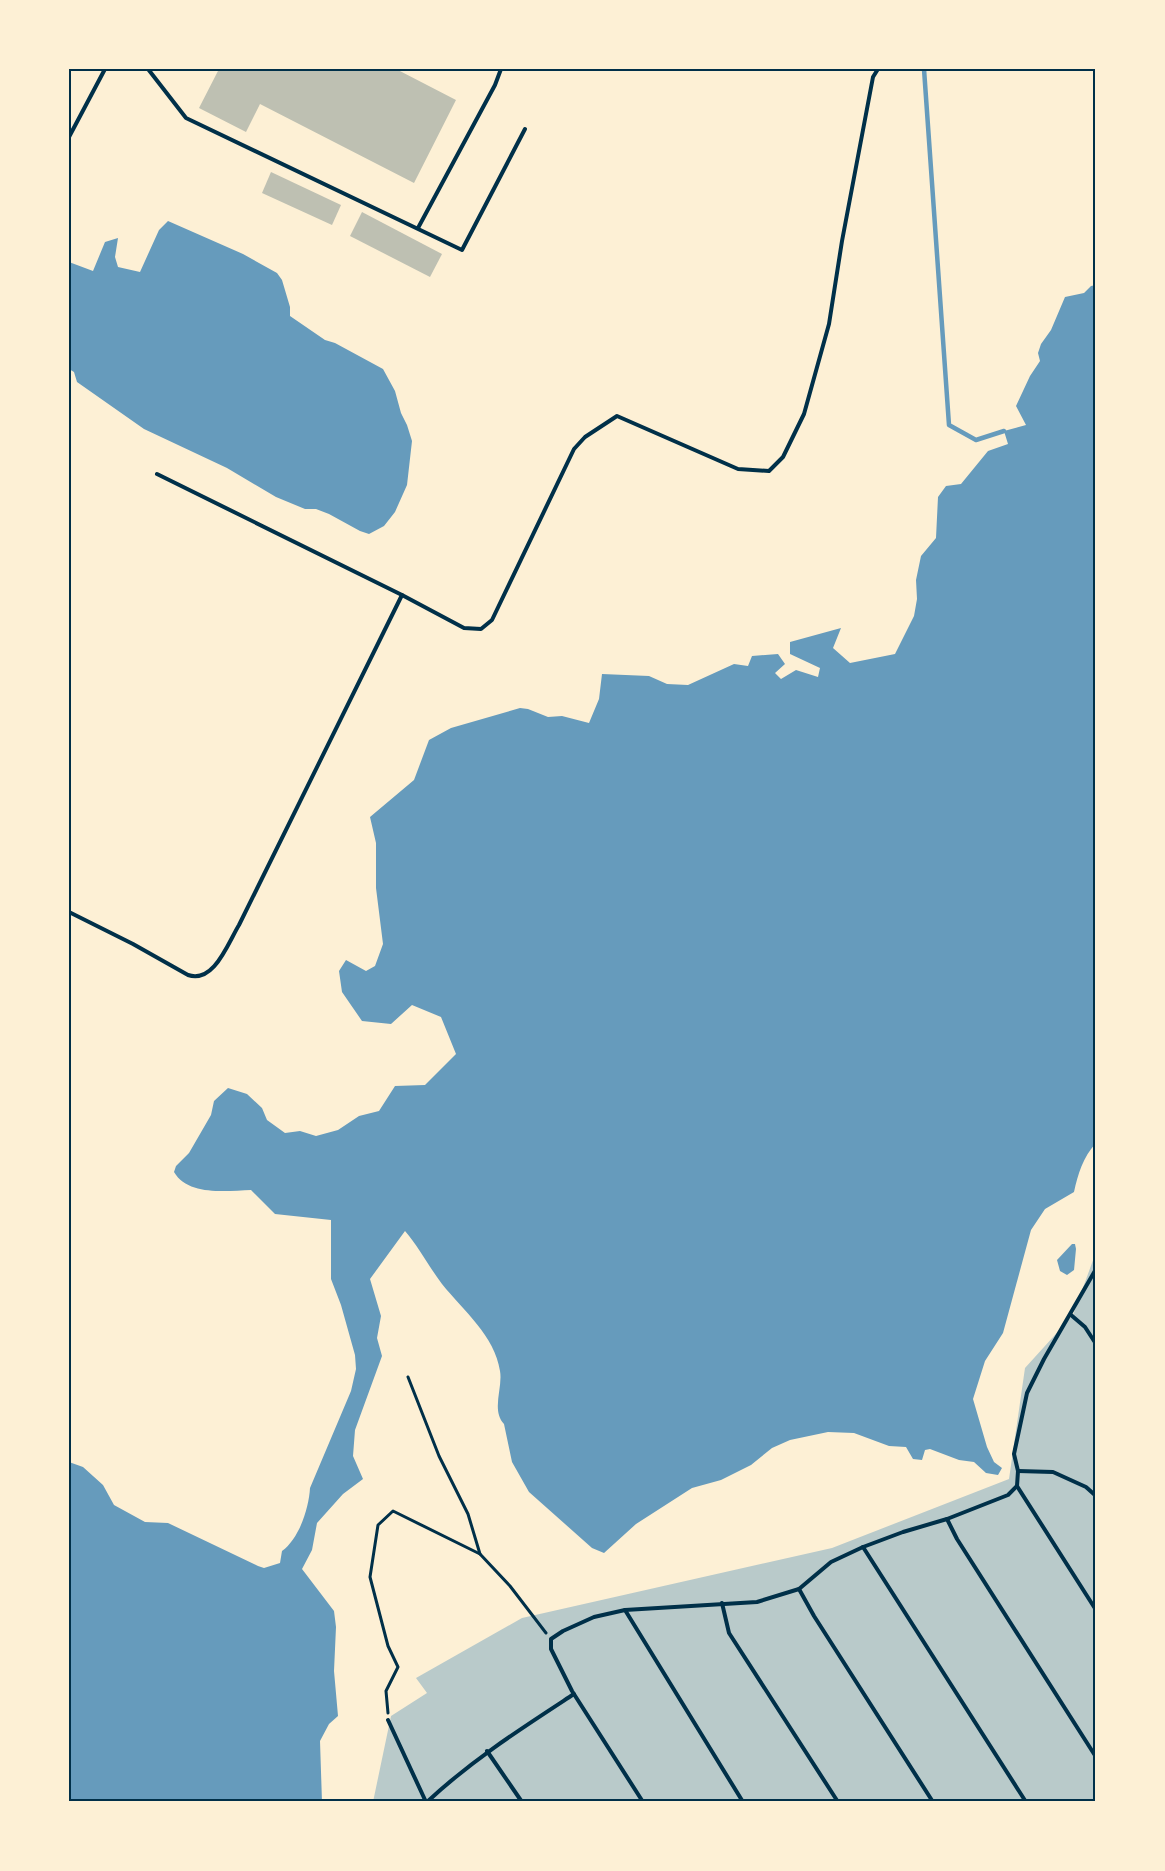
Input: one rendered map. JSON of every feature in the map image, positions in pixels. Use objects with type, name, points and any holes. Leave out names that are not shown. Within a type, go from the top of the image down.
[{"type":"lane","points":[[69,137],[105,69]]},
{"type":"lane","points":[[148,69],[186,118],[462,250],[525,129]]},
{"type":"lane","points":[[418,228],[495,85],[501,69]]},
{"type":"lane","points":[[158,474],[464,628],[481,629],[492,620],[574,449],[585,437],[617,416],[738,469],[769,471],[783,457],[804,414],[829,324],[868,100],[873,77],[878,69]]},
{"type":"lane","points":[[69,912],[195,978],[201,977],[212,969],[239,925],[402,595]]},
{"type":"lane","points":[[1096,1269],[1027,1393],[1014,1454],[1018,1471],[1017,1486],[1096,1610]]},
{"type":"lane","points":[[1071,1315],[1085,1327],[1096,1344]]},
{"type":"lane","points":[[1018,1471],[1053,1472],[1086,1487],[1096,1496]]},
{"type":"lane","points":[[643,1802],[574,1694],[551,1649],[551,1639],[594,1617],[625,1610],[757,1602],[799,1589],[831,1562],[863,1547],[947,1519],[1008,1495],[1017,1486]]},
{"type":"lane","points":[[947,1519],[957,1539],[1096,1757]]},
{"type":"lane","points":[[863,1547],[1026,1802]]},
{"type":"lane","points":[[799,1589],[933,1802]]},
{"type":"lane","points":[[722,1603],[729,1633],[838,1802]]},
{"type":"lane","points":[[625,1610],[743,1802]]},
{"type":"lane","points":[[388,1720],[427,1802],[487,1751],[574,1694]]},
{"type":"lane","points":[[487,1751],[522,1802]]},
{"type":"path","points":[[408,1377],[439,1456],[468,1514],[480,1554]]},
{"type":"path","points":[[388,1720],[386,1691],[398,1667],[388,1646],[370,1577],[378,1525],[393,1511],[480,1554],[510,1586],[551,1639]]},
{"type":"shaded area","points":[[1096,1252],[1096,1802],[373,1802],[391,1716],[427,1693],[416,1678],[522,1618],[832,1548],[1009,1479],[1025,1368],[1073,1315]]},
{"type":"water","points":[[168,221],[243,254],[277,273],[282,280],[290,307],[290,316],[325,340],[383,369],[395,391],[412,441],[407,485],[395,512],[384,526],[369,534],[329,514],[316,509],[305,509],[276,497],[227,468],[144,429],[77,382],[74,372],[69,369],[69,262],[93,271],[105,242],[118,238],[115,257],[118,267],[140,272],[159,230]]},
{"type":"water","points":[[1096,285],[1096,1143],[1082,1166],[1074,1192],[1045,1209],[1031,1230],[1003,1333],[985,1361],[973,1399],[987,1447],[994,1462],[1002,1468],[998,1475],[986,1473],[974,1462],[959,1460],[930,1449],[925,1450],[922,1460],[913,1459],[906,1447],[889,1446],[854,1433],[828,1432],[790,1440],[772,1448],[751,1465],[721,1480],[692,1488],[636,1524],[604,1553],[592,1548],[529,1492],[512,1462],[504,1424],[498,1412],[500,1371],[492,1346],[477,1324],[442,1284],[405,1231],[370,1279],[381,1316],[377,1338],[382,1356],[355,1430],[353,1456],[363,1479],[343,1494],[317,1523],[312,1550],[302,1569],[334,1611],[336,1627],[334,1671],[338,1716],[329,1724],[320,1741],[322,1802],[69,1802],[69,1462],[83,1467],[103,1485],[114,1505],[145,1522],[168,1523],[264,1568],[280,1563],[282,1551],[293,1539],[302,1522],[308,1505],[310,1488],[351,1391],[356,1369],[355,1355],[331,1279],[331,1220],[275,1214],[251,1190],[198,1189],[180,1180],[174,1172],[176,1166],[189,1153],[211,1115],[214,1101],[228,1088],[247,1094],[262,1108],[267,1120],[285,1133],[300,1131],[316,1136],[338,1130],[359,1116],[379,1111],[395,1086],[425,1085],[456,1054],[441,1017],[412,1005],[391,1024],[362,1021],[342,992],[339,971],[346,960],[366,971],[375,966],[383,944],[376,888],[376,843],[370,817],[414,780],[429,740],[451,728],[520,708],[548,717],[562,716],[589,723],[599,699],[602,674],[649,676],[667,684],[688,685],[734,664],[748,666],[752,656],[778,654],[785,664],[775,673],[781,679],[796,670],[818,677],[820,668],[790,654],[790,642],[841,628],[833,648],[850,663],[895,654],[914,616],[917,599],[916,580],[921,556],[936,538],[938,497],[946,486],[961,484],[988,451],[1008,444],[1004,431],[1026,425],[1016,406],[1040,361],[1038,353],[1041,344],[1051,330],[1065,297],[1084,293],[1091,286]]},
{"type":"water","points":[[1072,1244],[1075,1244],[1076,1249],[1074,1270],[1067,1275],[1060,1271],[1057,1260]]},
{"type":"building","points":[[219,69],[396,69],[456,100],[414,183],[260,104],[246,132],[199,108]]},
{"type":"building","points":[[271,172],[341,205],[332,225],[262,193]]},
{"type":"building","points":[[362,212],[442,254],[430,277],[350,236]]},
{"type":"waterway","points":[[924,69],[949,425],[976,440],[1004,431]]}]
